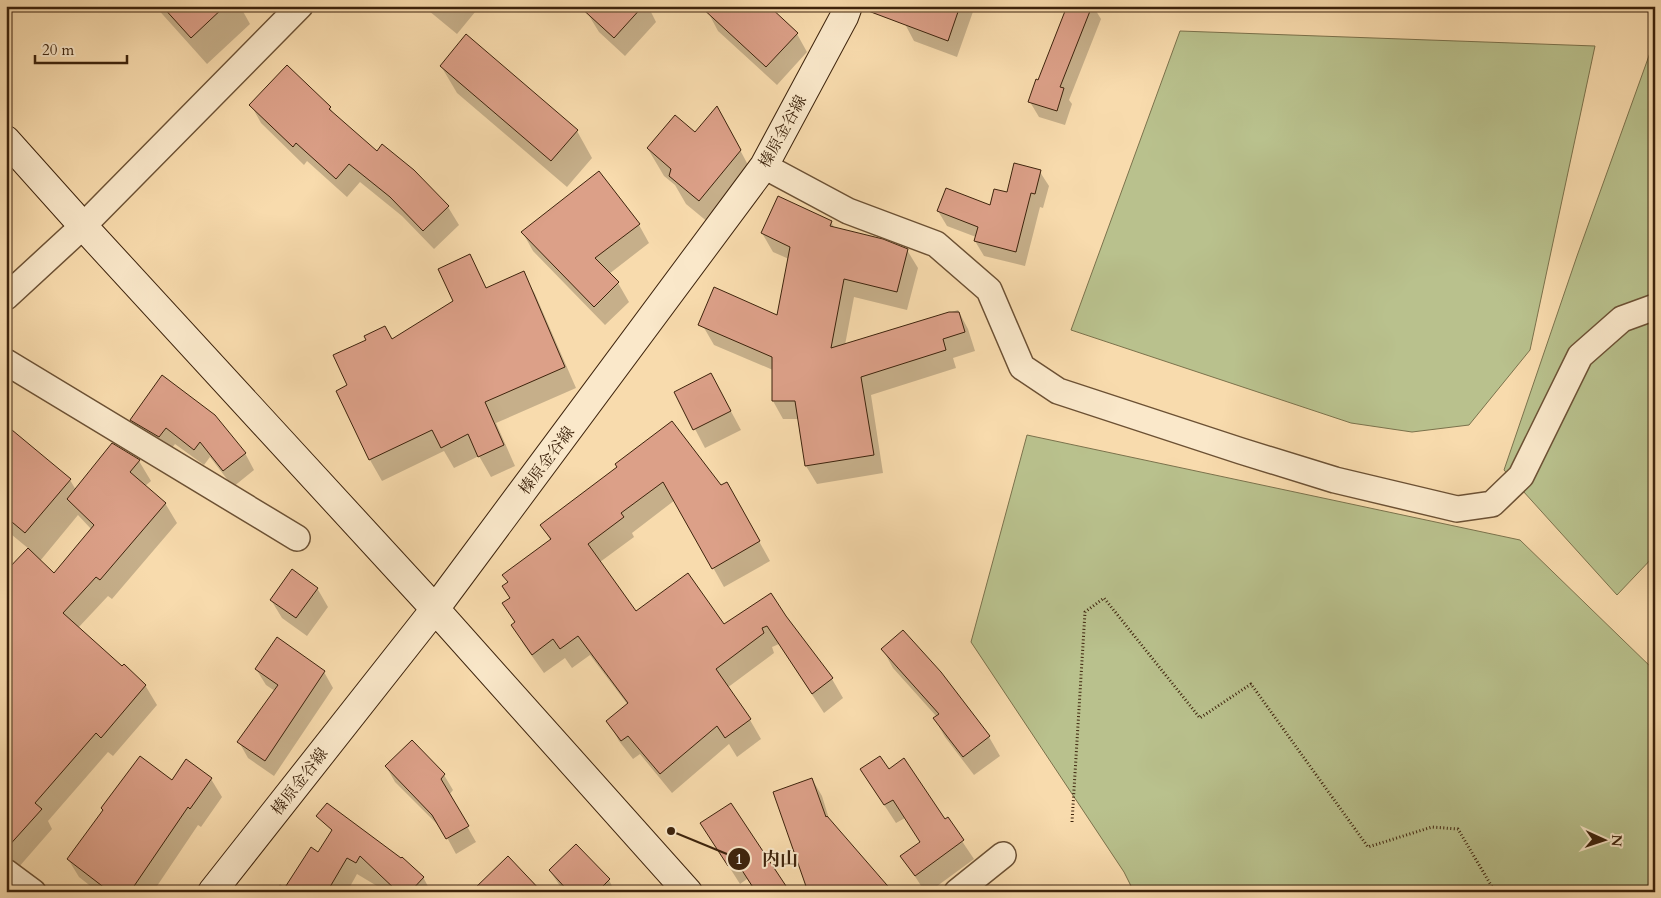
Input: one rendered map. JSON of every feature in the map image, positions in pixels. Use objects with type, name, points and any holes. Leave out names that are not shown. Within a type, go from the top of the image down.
[{"type":"main road","name":"榛原金谷線","points":[[212,892],[435,609],[764,166],[844,18],[848,6]]},
{"type":"main road","points":[[6,140],[435,609],[688,892]]},
{"type":"street","points":[[6,297],[83,226],[300,6]]},
{"type":"street","points":[[764,166],[848,211],[936,244],[989,290],[1022,366],[1058,391],[1326,477],[1457,508],[1492,504],[1521,476],[1580,356],[1622,319],[1655,307]]},
{"type":"street","points":[[6,362],[297,538]]},
{"type":"street","points":[[957,892],[1003,855]]},
{"type":"street","points":[[6,872],[33,892]]},
{"type":"path","points":[[1072,822],[1085,612],[1104,598],[1200,718],[1251,684],[1368,847],[1432,827],[1458,829],[1495,892]]},
{"type":"green space","points":[[1180,31],[1595,46],[1530,350],[1469,425],[1412,432],[1351,423],[1071,330]]},
{"type":"green space","points":[[1655,39],[1655,555],[1617,595],[1504,470],[1577,256]]},
{"type":"green space","points":[[1027,435],[1520,540],[1655,671],[1655,892],[1134,892],[1124,872],[971,642]]},
{"type":"building","points":[[162,6],[225,6],[191,38]]},
{"type":"building","points":[[579,6],[643,6],[614,38]]},
{"type":"building","points":[[700,6],[769,6],[798,33],[766,67]]},
{"type":"building","points":[[863,6],[960,6],[948,41],[863,9]]},
{"type":"building","points":[[1067,6],[1092,6],[1060,87],[1064,88],[1057,111],[1028,102]]},
{"type":"building","points":[[466,34],[578,130],[551,161],[440,66]]},
{"type":"building","points":[[287,65],[331,107],[329,109],[377,151],[382,144],[414,170],[449,206],[423,231],[390,197],[349,164],[336,179],[296,143],[293,147],[249,105]]},
{"type":"building","points":[[717,106],[741,150],[699,201],[669,176],[671,169],[647,148],[675,115],[695,132]]},
{"type":"building","points":[[1014,163],[1041,170],[1035,194],[1031,193],[1016,252],[974,241],[978,227],[937,211],[946,188],[990,205],[994,189],[1007,192]]},
{"type":"building","points":[[599,171],[640,224],[595,258],[619,282],[594,307],[521,232]]},
{"type":"building","points":[[778,196],[832,221],[830,226],[883,239],[908,249],[897,292],[844,279],[831,348],[949,312],[959,312],[965,332],[943,339],[946,350],[861,377],[874,455],[805,466],[795,401],[772,401],[772,357],[698,325],[714,287],[777,315],[790,247],[761,233]]},
{"type":"building","points":[[470,254],[486,288],[524,271],[565,367],[485,402],[504,445],[478,457],[468,434],[441,448],[432,430],[369,460],[336,391],[347,385],[333,355],[366,340],[364,336],[385,326],[392,339],[453,301],[438,269]]},
{"type":"building","points":[[711,373],[731,411],[693,430],[674,392]]},
{"type":"building","points":[[162,375],[215,415],[246,453],[223,471],[200,442],[194,450],[166,428],[159,437],[130,420]]},
{"type":"building","points":[[672,421],[721,485],[727,482],[760,541],[712,569],[663,482],[621,513],[624,517],[588,544],[636,611],[688,573],[724,624],[771,593],[833,678],[812,694],[767,626],[762,628],[764,633],[716,669],[751,719],[725,738],[717,726],[660,774],[628,736],[621,741],[606,721],[628,703],[578,636],[560,649],[553,639],[532,655],[511,625],[515,622],[502,603],[510,598],[502,586],[508,582],[502,575],[551,539],[540,525],[617,467],[615,464]]},
{"type":"building","points":[[6,425],[71,479],[25,533],[6,517]]},
{"type":"building","points":[[112,443],[140,460],[130,472],[166,503],[100,580],[96,577],[63,613],[146,685],[101,738],[96,733],[35,803],[42,809],[6,849],[6,571],[28,548],[54,573],[94,525],[67,499]]},
{"type":"building","points":[[292,569],[318,588],[296,618],[270,600]]},
{"type":"building","points":[[903,630],[941,672],[990,736],[963,757],[933,718],[939,714],[881,649]]},
{"type":"building","points":[[277,637],[325,671],[265,761],[237,742],[278,685],[255,669]]},
{"type":"building","points":[[412,740],[445,774],[441,779],[469,826],[446,839],[432,815],[385,766]]},
{"type":"building","points":[[140,756],[172,780],[186,759],[212,778],[190,809],[188,807],[130,892],[110,892],[67,859],[103,810],[101,808]]},
{"type":"building","points":[[880,756],[889,769],[904,758],[945,819],[948,817],[964,840],[915,876],[900,856],[920,842],[893,800],[884,805],[860,769]]},
{"type":"building","points":[[812,778],[826,817],[893,892],[808,892],[773,792]]},
{"type":"building","points":[[327,803],[402,857],[424,877],[410,892],[398,892],[360,856],[356,863],[347,858],[327,892],[282,892],[311,847],[318,852],[332,830],[316,816]]},
{"type":"building","points":[[731,803],[790,892],[756,892],[736,861],[728,866],[700,823]]},
{"type":"building","points":[[576,844],[610,879],[597,892],[569,892],[549,870]]},
{"type":"building","points":[[508,856],[542,892],[471,892]]},
{"type":"place","name":"内山","points":[[671,831]]}]
